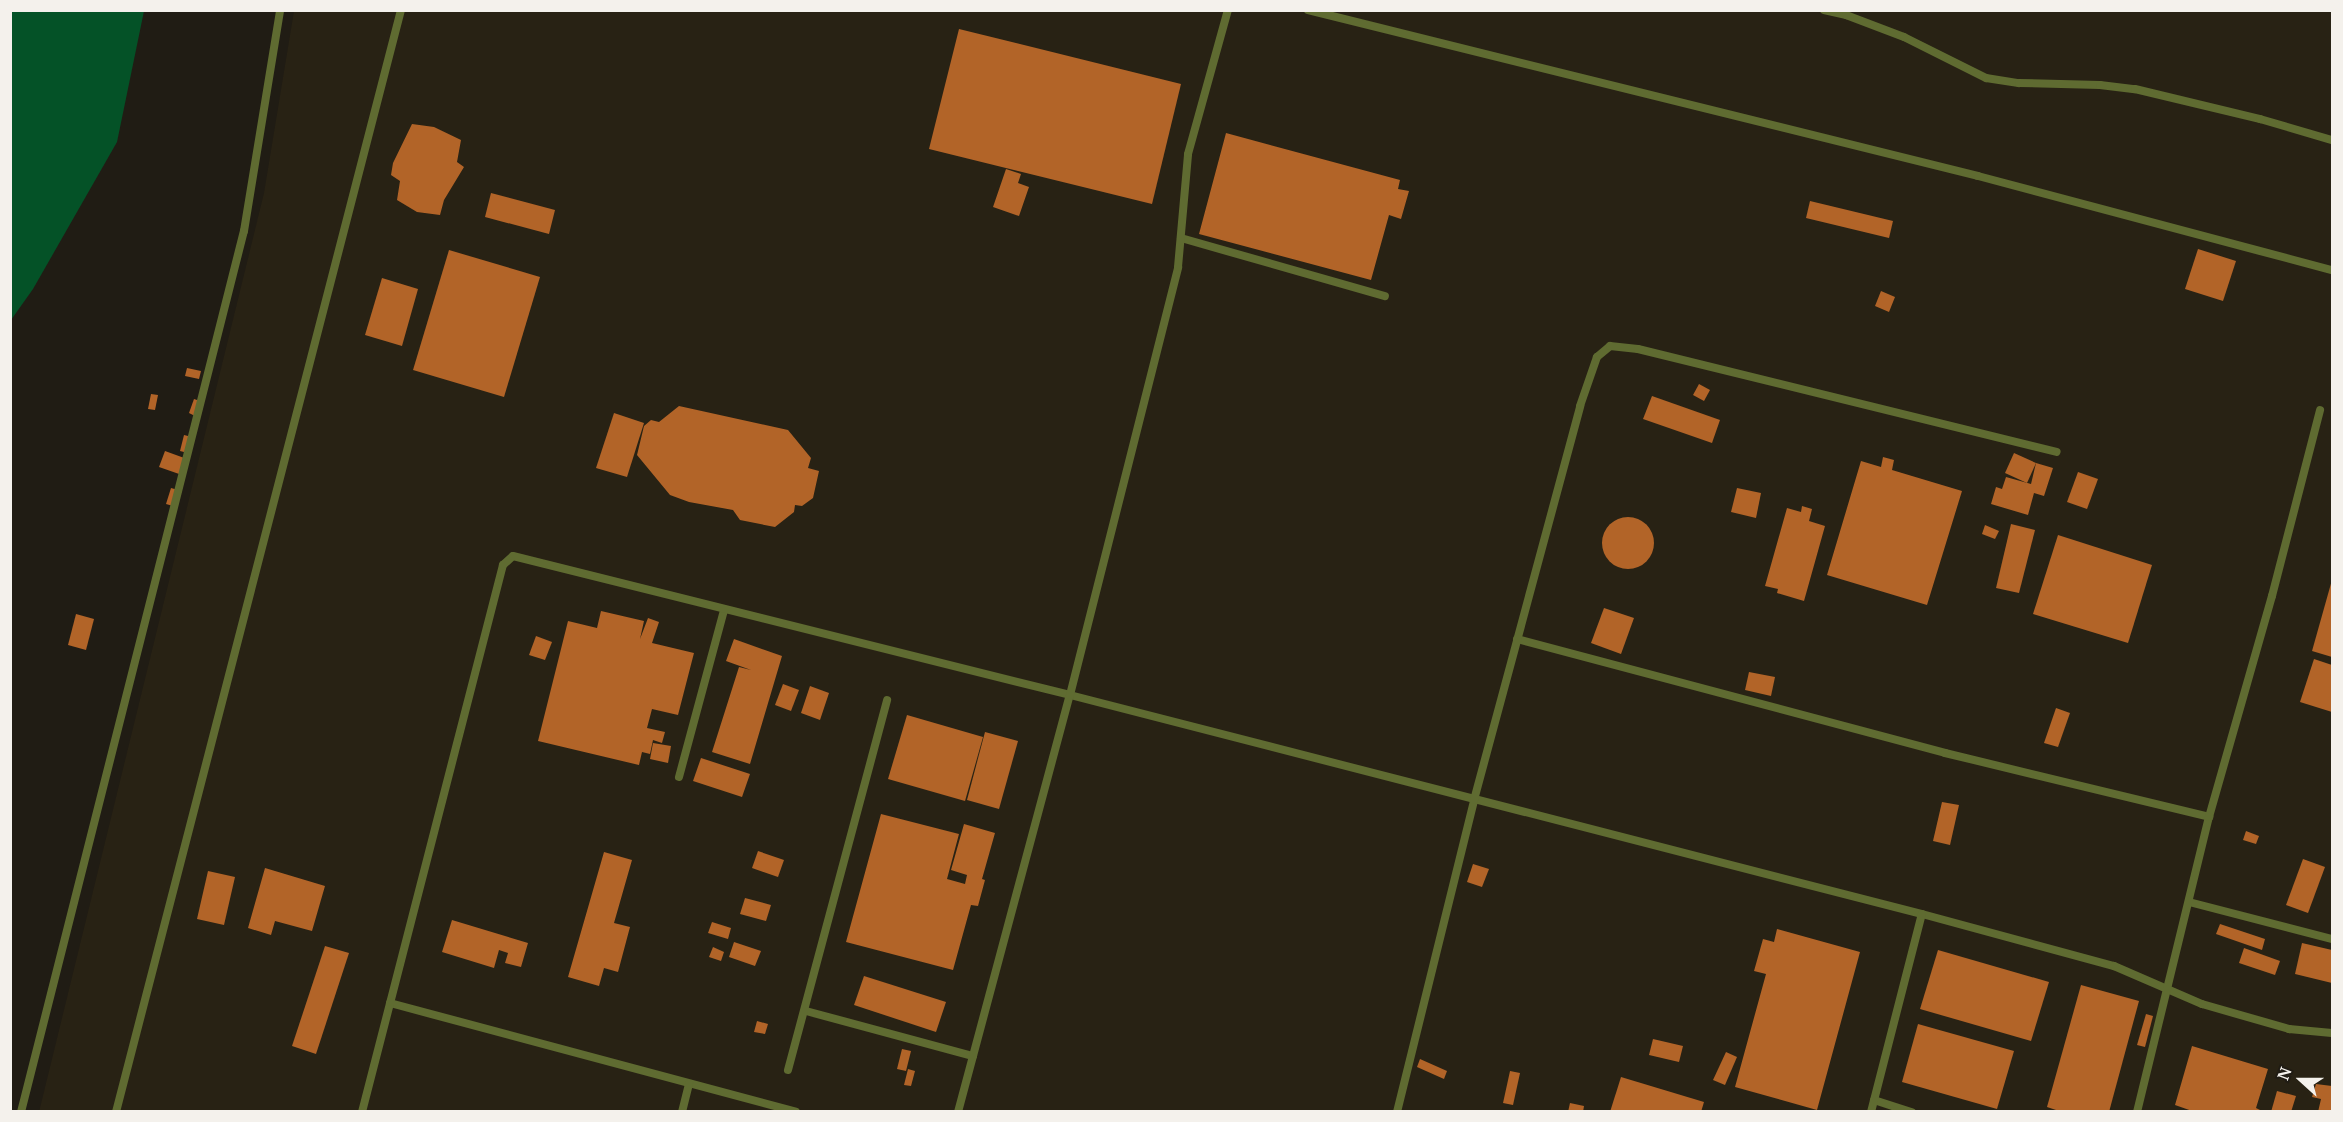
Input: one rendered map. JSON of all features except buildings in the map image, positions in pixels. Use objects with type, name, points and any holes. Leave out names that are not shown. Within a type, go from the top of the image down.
[{"type":"lane","points":[[21,1112],[244,231],[280,10]]},
{"type":"lane","points":[[116,1112],[402,10]]},
{"type":"lane","points":[[958,1112],[1070,695],[1178,267],[1188,154],[1228,10]]},
{"type":"lane","points":[[1308,10],[1978,176],[2332,270]]},
{"type":"lane","points":[[1824,10],[1846,15],[1904,37],[1986,78],[2019,83],[2100,85],[2135,89],[2260,119],[2332,140]]},
{"type":"lane","points":[[1181,238],[1385,296]]},
{"type":"lane","points":[[1397,1112],[1474,800],[1580,406],[1597,357],[1610,346],[1638,349],[2057,452]]},
{"type":"lane","points":[[2137,1112],[2209,817],[2272,596],[2320,410]]},
{"type":"lane","points":[[362,1112],[503,565],[513,556],[1070,695],[1922,914],[2114,966],[2202,1005],[2289,1029],[2332,1033]]},
{"type":"lane","points":[[679,777],[724,610]]},
{"type":"lane","points":[[1517,639],[1946,753],[2209,817]]},
{"type":"lane","points":[[788,1070],[806,1011],[887,700]]},
{"type":"lane","points":[[2189,902],[2332,939]]},
{"type":"lane","points":[[1871,1112],[1922,914]]},
{"type":"lane","points":[[390,1003],[796,1112]]},
{"type":"lane","points":[[806,1011],[973,1056]]},
{"type":"lane","points":[[682,1112],[690,1084]]},
{"type":"lane","points":[[1874,1100],[1912,1112]]},
{"type":"shaded area","points":[[11,10],[144,11],[117,142],[33,289],[11,320]]},
{"type":"shaded area","points":[[294,11],[2332,11],[2332,1111],[39,1112],[264,193]]}]
